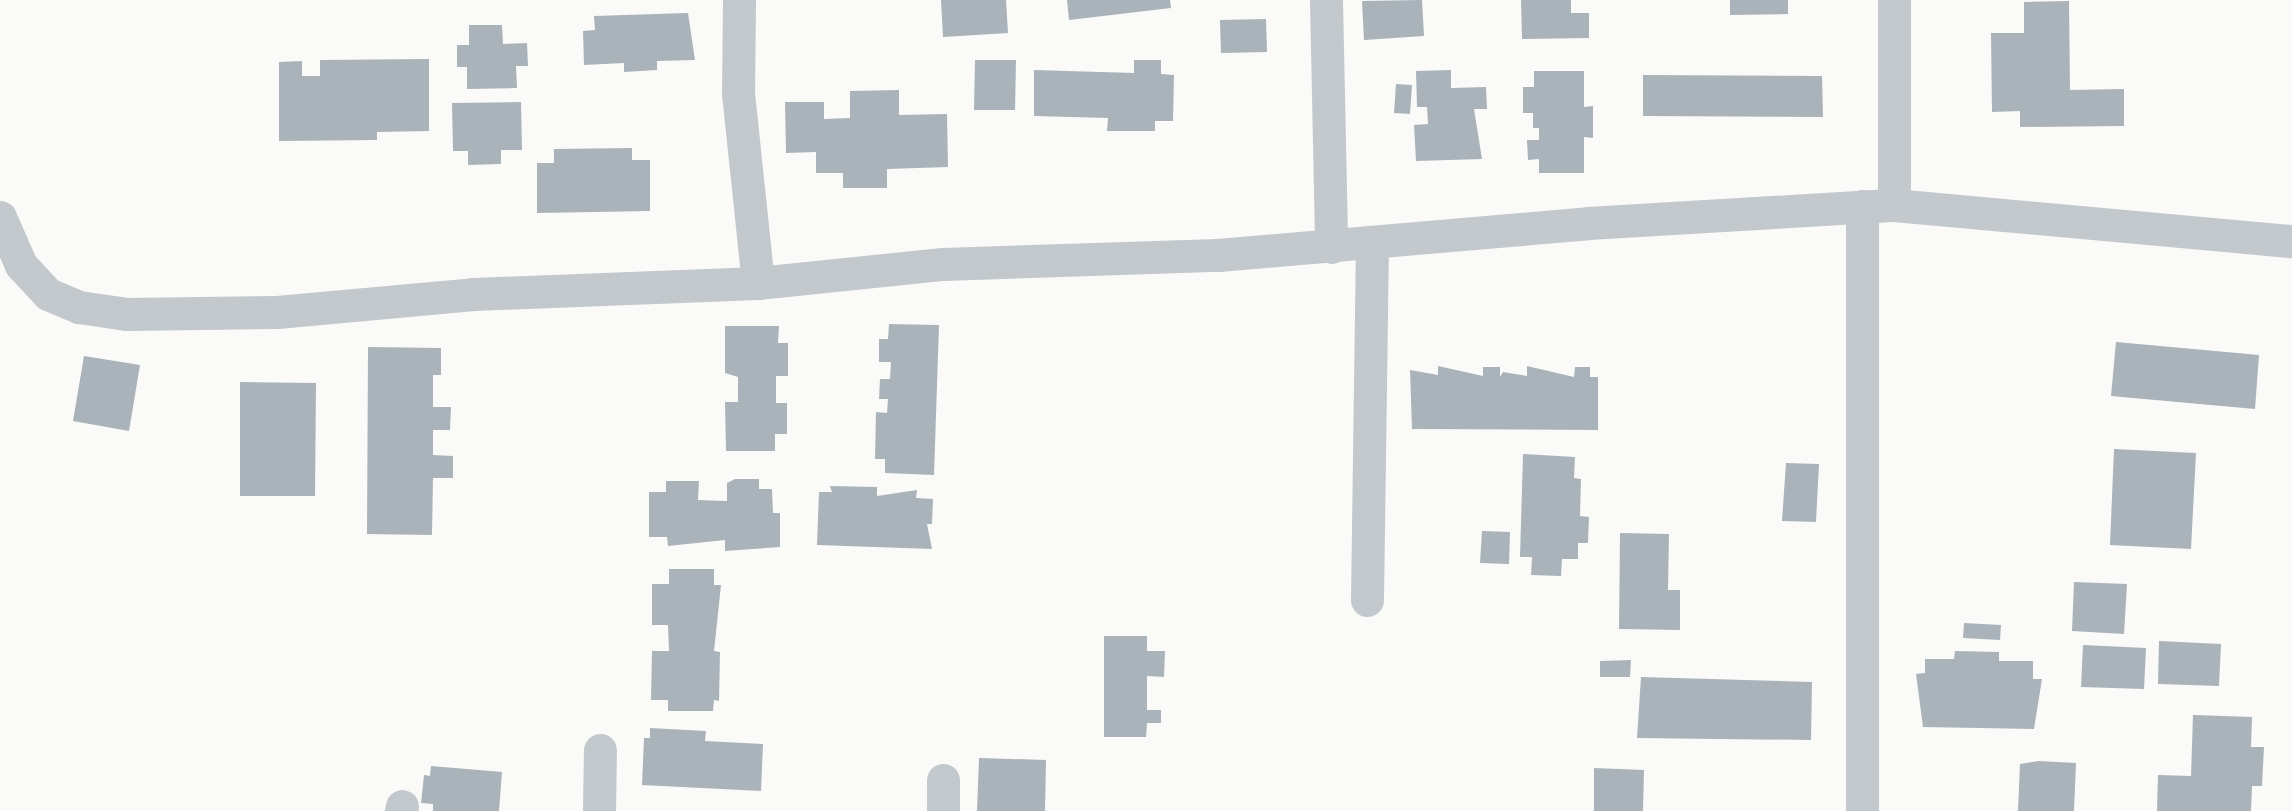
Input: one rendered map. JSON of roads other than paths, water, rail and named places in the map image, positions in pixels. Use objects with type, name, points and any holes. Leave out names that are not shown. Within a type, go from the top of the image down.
[{"type":"street","points":[[739,0],[738,93],[758,283]]},
{"type":"street","points":[[1326,0],[1331,247]]},
{"type":"street","points":[[1862,811],[1878,206],[1894,0]]},
{"type":"street","points":[[0,217],[21,265],[48,294],[79,307],[127,314],[277,312],[473,294],[758,283],[943,264],[1372,245],[1588,223],[1878,206],[2292,241]]},
{"type":"street","points":[[1367,600],[1372,245]]},
{"type":"street","points":[[599,811],[600,750]]}]
